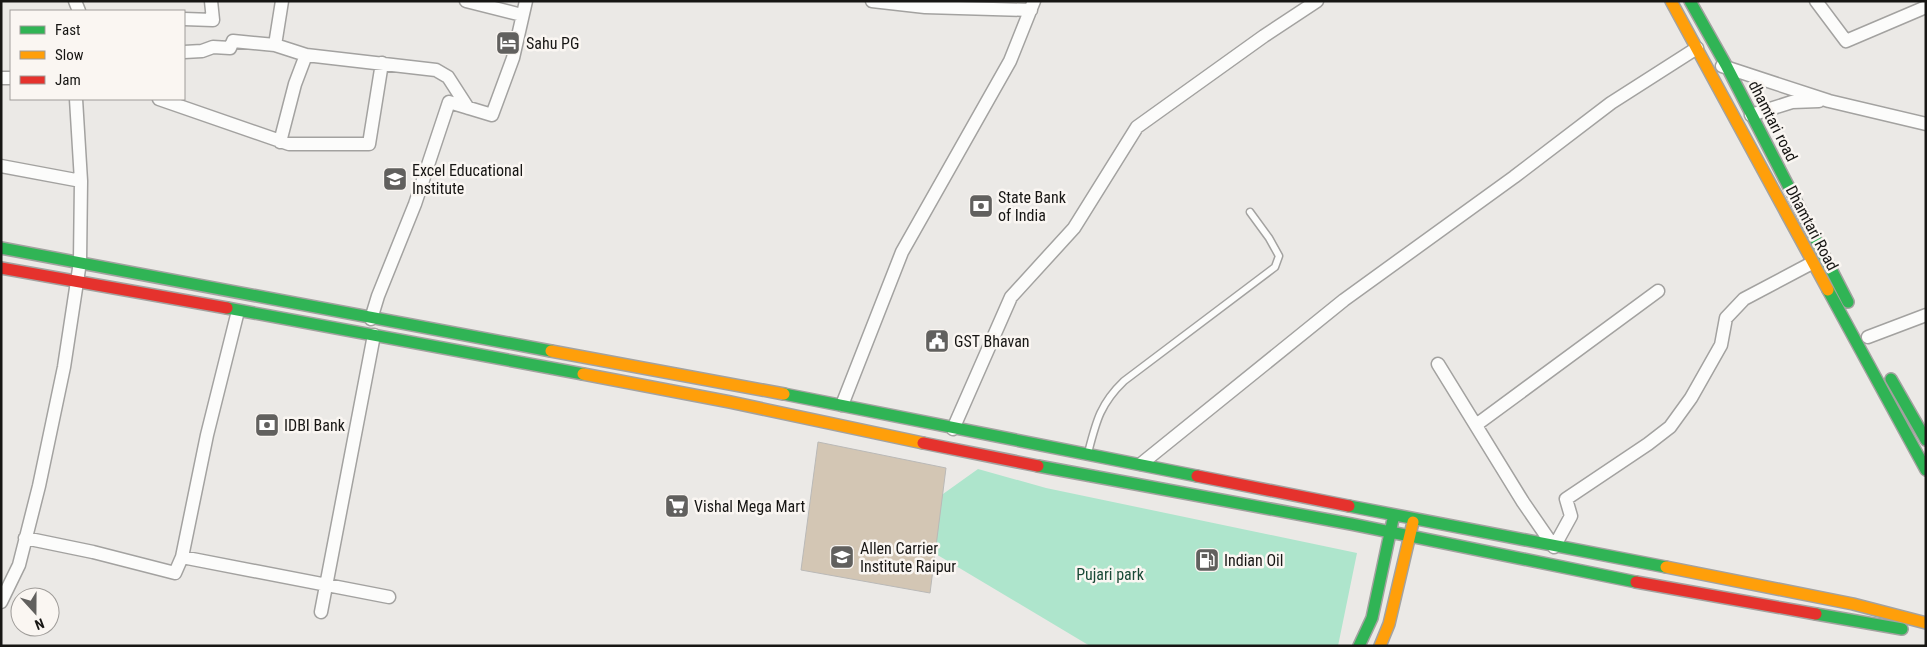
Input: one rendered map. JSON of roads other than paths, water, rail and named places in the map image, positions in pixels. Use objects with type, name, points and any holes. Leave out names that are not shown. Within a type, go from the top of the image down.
[{"type":"main road","name":"Dhamtari Road","points":[[1671,1],[1926,470]]},
{"type":"main road","name":"dhamtari road","points":[[1690,1],[1726,65],[1870,342]]},
{"type":"main road","points":[[1,248],[371,319],[842,405],[952,429],[1141,464],[1414,520],[1853,604],[1926,622]]},
{"type":"main road","points":[[1,268],[374,335],[730,402],[876,434],[1163,491],[1390,532],[1596,575],[1926,635]]},
{"type":"main road","points":[[1887,372],[1926,440]]},
{"type":"main road","points":[[1359,646],[1372,618],[1394,516]]},
{"type":"main road","points":[[1382,645],[1389,624],[1414,520]]},
{"type":"street","points":[[185,19],[213,20],[211,1]]},
{"type":"street","points":[[276,45],[282,1]]},
{"type":"street","points":[[466,1],[522,15]]},
{"type":"street","points":[[371,319],[378,296],[416,204],[449,102],[492,115],[513,58],[526,1]]},
{"type":"street","points":[[842,405],[902,252],[1010,61],[1032,6],[872,1]]},
{"type":"street","points":[[952,429],[1011,297],[1074,228],[1137,127],[1264,36],[1317,1]]},
{"type":"street","points":[[1816,1],[1846,41],[1926,7]]},
{"type":"street","points":[[185,52],[202,51],[213,47],[230,48],[233,41],[276,45],[306,55],[436,70],[448,77],[468,108]]},
{"type":"street","points":[[1141,464],[1344,300],[1514,177],[1611,103],[1698,48]]},
{"type":"street","points":[[280,142],[306,55]]},
{"type":"street","points":[[162,100],[280,142],[330,145],[369,144],[382,63]]},
{"type":"street","points":[[1708,66],[1726,65],[1829,100],[1926,124]]},
{"type":"street","points":[[1,602],[18,565],[25,538],[64,367],[77,283],[80,262],[81,181],[76,100]]},
{"type":"street","points":[[1751,115],[1792,102],[1829,100]]},
{"type":"street","points":[[1,166],[81,181]]},
{"type":"street","points":[[1438,364],[1554,547],[1571,516],[1566,499],[1670,427],[1691,398],[1721,344],[1726,318],[1744,299],[1812,263]]},
{"type":"street","points":[[1476,425],[1658,290]]},
{"type":"street","points":[[25,538],[93,552],[175,573],[182,557],[207,435],[238,312]]},
{"type":"street","points":[[1870,342],[1926,315]]},
{"type":"street","points":[[321,612],[374,335]]},
{"type":"street","points":[[182,557],[388,597]]},
{"type":"lane","points":[[1088,454],[1101,409],[1113,392],[1124,381],[1276,267],[1279,256],[1276,248],[1250,212]]},
{"type":"place","name":"Sahu PG","points":[[508,43]]},
{"type":"place","name":"Excel Educational Institute","points":[[395,179]]},
{"type":"place","name":"State Bank of India","points":[[981,206]]},
{"type":"place","name":"GST Bhavan","points":[[937,341]]},
{"type":"place","name":"IDBI Bank","points":[[267,425]]},
{"type":"place","name":"Vishal Mega Mart","points":[[677,506]]},
{"type":"place","name":"Allen Carrier Institute Raipur","points":[[842,557]]},
{"type":"place","name":"Indian Oil","points":[[1207,560]]},
{"type":"park label","name":"Pujari park","points":[[1110,574]]}]
